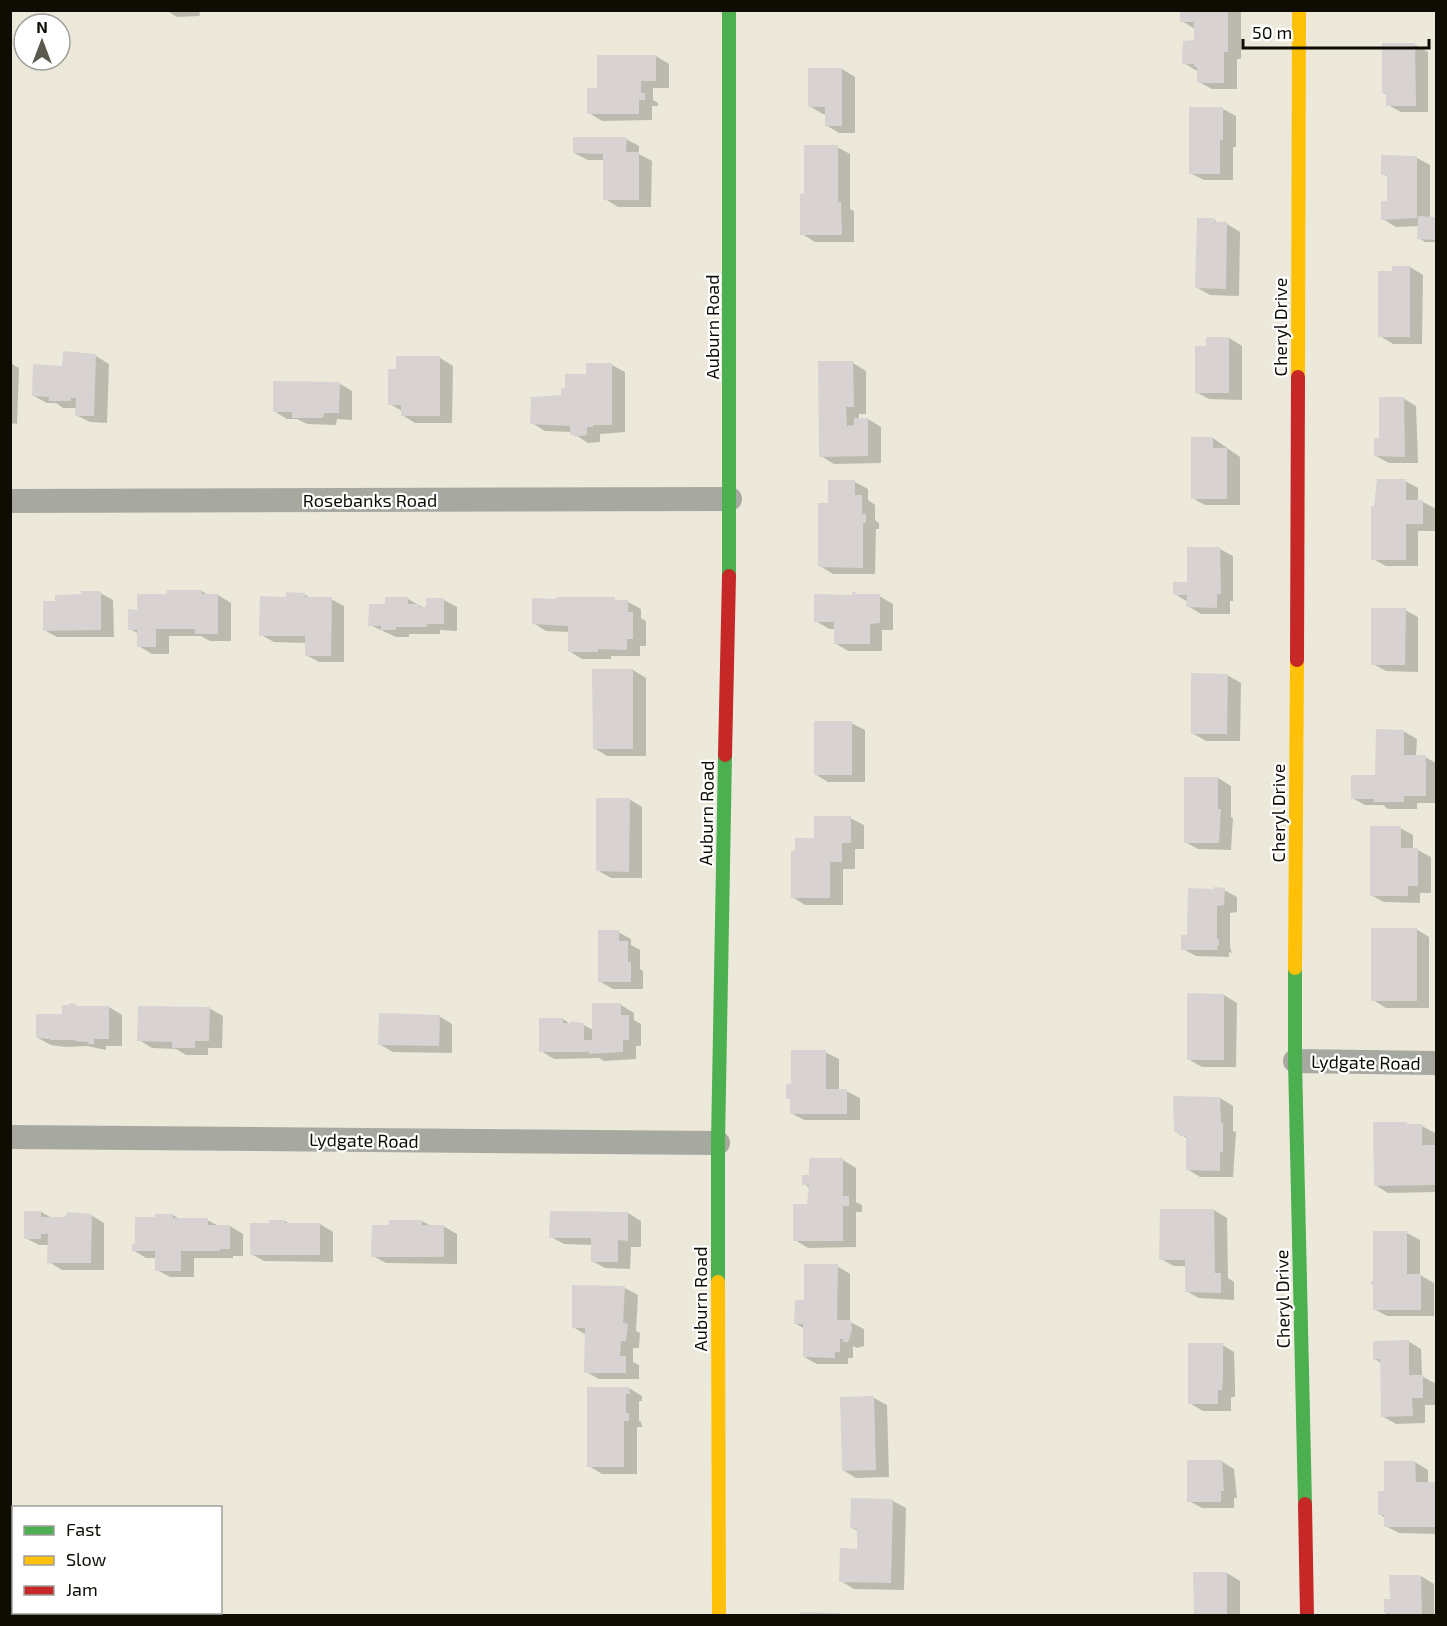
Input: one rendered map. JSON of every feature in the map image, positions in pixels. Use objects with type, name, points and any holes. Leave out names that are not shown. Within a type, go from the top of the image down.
[{"type":"street","name":"Auburn Road","points":[[719,1616],[718,1143],[730,499],[729,10]]},
{"type":"street","name":"Cheryl Drive","points":[[1299,10],[1295,1061],[1307,1616]]},
{"type":"street","name":"Rosebanks Road","points":[[10,501],[730,499]]},
{"type":"street","name":"Lydgate Road","points":[[1295,1061],[1437,1063]]},
{"type":"street","name":"Lydgate Road","points":[[10,1137],[718,1143]]},
{"type":"building","points":[[1180,10],[1228,10],[1228,52],[1224,52],[1224,83],[1197,83],[1197,67],[1194,67],[1194,64],[1182,64],[1183,41],[1194,40],[1194,22],[1180,22]]},
{"type":"building","points":[[1382,43],[1415,43],[1416,106],[1386,106],[1386,93],[1382,93]]},
{"type":"building","points":[[597,55],[656,55],[656,81],[641,81],[641,93],[645,93],[645,100],[639,100],[639,114],[587,114],[587,88],[597,88]]},
{"type":"building","points":[[808,68],[842,68],[842,126],[825,126],[825,107],[808,107]]},
{"type":"building","points":[[1189,107],[1223,107],[1220,174],[1189,174]]},
{"type":"building","points":[[573,137],[627,137],[626,152],[639,152],[639,200],[603,200],[603,154],[573,153]]},
{"type":"building","points":[[804,145],[838,145],[838,202],[841,202],[842,235],[800,235],[800,194],[804,193]]},
{"type":"building","points":[[1381,155],[1417,156],[1417,218],[1381,220],[1381,201],[1387,201],[1387,175],[1381,175]]},
{"type":"building","points":[[1418,216],[1436,217],[1436,240],[1417,239]]},
{"type":"building","points":[[1197,218],[1215,218],[1215,222],[1227,222],[1226,289],[1195,288]]},
{"type":"building","points":[[1392,266],[1410,266],[1410,337],[1378,337],[1378,271],[1392,271]]},
{"type":"building","points":[[1206,337],[1229,337],[1229,393],[1195,393],[1195,346],[1206,346]]},
{"type":"building","points":[[63,351],[96,354],[94,416],[75,416],[76,398],[71,398],[71,401],[49,401],[49,397],[32,396],[33,364],[62,366]]},
{"type":"building","points":[[396,356],[440,356],[440,416],[401,416],[401,405],[388,405],[388,369],[396,369]]},
{"type":"building","points":[[818,361],[853,361],[854,407],[846,407],[847,426],[854,425],[854,418],[868,418],[868,456],[819,457]]},
{"type":"building","points":[[586,363],[612,363],[612,425],[593,425],[593,427],[587,427],[587,435],[574,437],[570,435],[570,426],[530,424],[531,397],[561,395],[561,388],[565,388],[565,374],[586,374]]},
{"type":"building","points":[[273,381],[340,382],[339,413],[324,413],[323,418],[292,418],[292,412],[273,412]]},
{"type":"building","points":[[1379,397],[1404,397],[1405,457],[1374,456],[1374,438],[1379,438]]},
{"type":"building","points":[[1191,437],[1213,437],[1213,448],[1227,448],[1227,499],[1191,499]]},
{"type":"building","points":[[1377,479],[1406,479],[1406,500],[1423,500],[1423,524],[1406,524],[1406,560],[1371,560],[1371,506],[1374,506]]},
{"type":"building","points":[[828,480],[855,480],[855,495],[862,495],[862,514],[866,514],[866,523],[863,523],[863,568],[818,567],[818,503],[828,503]]},
{"type":"building","points":[[1187,547],[1220,547],[1221,594],[1217,594],[1217,608],[1186,607],[1187,595],[1173,595],[1173,582],[1187,582]]},
{"type":"building","points":[[167,590],[202,590],[202,594],[218,594],[218,634],[195,634],[195,629],[156,629],[156,647],[137,647],[137,630],[128,630],[128,609],[137,610],[137,594],[167,594]]},
{"type":"building","points":[[81,591],[101,591],[101,630],[43,631],[43,601],[55,601],[55,595],[81,594]]},
{"type":"building","points":[[286,592],[305,593],[305,597],[332,597],[331,656],[305,656],[305,636],[259,636],[260,596],[286,597]]},
{"type":"building","points":[[852,592],[880,594],[880,623],[870,624],[870,644],[834,644],[834,622],[814,622],[814,594],[852,595]]},
{"type":"building","points":[[385,597],[408,597],[408,604],[419,604],[419,607],[426,607],[426,598],[444,598],[444,624],[427,624],[427,627],[396,627],[396,630],[381,630],[381,626],[368,626],[369,604],[385,604]]},
{"type":"building","points":[[556,597],[615,597],[615,600],[628,600],[628,612],[633,612],[633,639],[627,639],[627,650],[598,649],[598,652],[568,652],[568,626],[532,624],[532,598],[556,599]]},
{"type":"building","points":[[1371,608],[1406,608],[1405,665],[1371,665]]},
{"type":"building","points":[[592,669],[633,669],[633,749],[593,749]]},
{"type":"building","points":[[1191,673],[1228,674],[1227,734],[1191,734]]},
{"type":"building","points":[[814,721],[852,721],[852,775],[814,775]]},
{"type":"building","points":[[1376,729],[1404,730],[1404,755],[1426,755],[1426,796],[1404,796],[1404,802],[1351,799],[1351,775],[1375,775]]},
{"type":"building","points":[[1184,777],[1218,777],[1218,809],[1221,809],[1219,843],[1184,843]]},
{"type":"building","points":[[596,798],[630,798],[629,872],[596,871]]},
{"type":"building","points":[[814,816],[851,816],[851,843],[842,843],[842,862],[830,862],[830,898],[791,898],[791,851],[795,851],[795,838],[814,838]]},
{"type":"building","points":[[1370,826],[1401,826],[1401,848],[1418,848],[1418,886],[1408,886],[1408,896],[1370,896]]},
{"type":"building","points":[[1214,887],[1225,888],[1224,905],[1217,906],[1219,946],[1217,950],[1181,950],[1181,935],[1187,935],[1188,888],[1214,889]]},
{"type":"building","points":[[1371,928],[1417,928],[1417,1001],[1371,1001]]},
{"type":"building","points":[[598,930],[619,930],[619,941],[628,941],[631,982],[598,982]]},
{"type":"building","points":[[1187,993],[1224,994],[1224,1060],[1187,1060]]},
{"type":"building","points":[[69,1003],[76,1004],[76,1006],[109,1006],[109,1039],[94,1039],[94,1044],[88,1044],[88,1042],[75,1040],[36,1038],[36,1014],[62,1014],[62,1005],[69,1005]]},
{"type":"building","points":[[592,1003],[621,1003],[621,1015],[629,1015],[629,1040],[623,1040],[623,1052],[589,1054],[589,1052],[539,1052],[539,1018],[563,1018],[563,1023],[570,1023],[570,1021],[584,1023],[584,1040],[592,1040]]},
{"type":"building","points":[[138,1006],[210,1007],[209,1041],[195,1041],[195,1048],[172,1048],[172,1042],[137,1041]]},
{"type":"building","points":[[379,1013],[440,1015],[439,1046],[378,1045]]},
{"type":"building","points":[[791,1050],[826,1050],[826,1089],[847,1089],[847,1114],[790,1114],[790,1099],[786,1099],[786,1084],[791,1084]]},
{"type":"building","points":[[1173,1096],[1220,1097],[1223,1152],[1220,1152],[1220,1171],[1186,1170],[1186,1136],[1179,1136],[1179,1132],[1174,1132]]},
{"type":"building","points":[[1373,1122],[1422,1124],[1422,1145],[1436,1145],[1436,1185],[1374,1186]]},
{"type":"building","points":[[809,1158],[843,1158],[843,1196],[849,1196],[849,1206],[843,1206],[843,1241],[793,1241],[793,1204],[807,1204],[809,1185],[802,1185],[802,1175],[809,1175]]},
{"type":"building","points":[[1160,1209],[1214,1209],[1215,1273],[1221,1273],[1221,1293],[1185,1292],[1185,1260],[1159,1260]]},
{"type":"building","points":[[24,1211],[41,1211],[41,1217],[65,1217],[67,1212],[92,1214],[91,1263],[47,1263],[48,1234],[41,1234],[41,1239],[24,1239]]},
{"type":"building","points":[[550,1211],[628,1212],[628,1241],[618,1240],[618,1262],[591,1262],[591,1238],[549,1238]]},
{"type":"building","points":[[155,1214],[173,1214],[173,1218],[208,1218],[208,1225],[230,1225],[230,1249],[181,1251],[181,1271],[155,1271],[155,1251],[132,1251],[132,1244],[135,1244],[135,1217],[155,1217]]},
{"type":"building","points":[[269,1220],[285,1220],[285,1223],[320,1223],[320,1255],[250,1255],[250,1223],[269,1223]]},
{"type":"building","points":[[389,1220],[422,1220],[422,1225],[444,1225],[444,1257],[371,1257],[372,1225],[389,1225]]},
{"type":"building","points":[[1373,1231],[1407,1231],[1407,1274],[1421,1274],[1421,1310],[1373,1310],[1371,1281],[1373,1281]]},
{"type":"building","points":[[804,1264],[838,1264],[837,1320],[851,1320],[852,1331],[848,1342],[840,1339],[840,1352],[835,1352],[835,1358],[803,1357],[803,1324],[794,1324],[795,1300],[804,1300]]},
{"type":"building","points":[[572,1285],[625,1286],[623,1322],[628,1324],[626,1341],[621,1341],[620,1356],[626,1356],[626,1373],[584,1373],[585,1328],[572,1328]]},
{"type":"building","points":[[1409,1340],[1409,1375],[1423,1375],[1423,1398],[1412,1398],[1413,1416],[1381,1417],[1380,1359],[1373,1360],[1373,1341]]},
{"type":"building","points":[[1188,1343],[1223,1343],[1222,1390],[1218,1390],[1218,1404],[1188,1404]]},
{"type":"building","points":[[587,1387],[629,1387],[630,1394],[626,1394],[626,1413],[629,1413],[629,1421],[624,1421],[624,1467],[587,1467]]},
{"type":"building","points":[[874,1396],[876,1470],[842,1471],[840,1397]]},
{"type":"building","points":[[1187,1460],[1222,1460],[1224,1491],[1221,1491],[1221,1502],[1187,1502]]},
{"type":"building","points":[[1384,1461],[1415,1461],[1416,1482],[1436,1482],[1436,1527],[1384,1527],[1384,1515],[1378,1515],[1378,1491],[1384,1491]]},
{"type":"building","points":[[851,1498],[893,1499],[891,1583],[839,1582],[840,1548],[857,1549],[857,1529],[850,1528]]},
{"type":"building","points":[[1193,1572],[1227,1572],[1227,1616],[1194,1616]]},
{"type":"building","points":[[1389,1575],[1421,1575],[1422,1616],[1389,1616],[1389,1613],[1384,1613],[1384,1599],[1390,1599]]},
{"type":"building","points":[[800,1612],[841,1613],[841,1616],[800,1616]]},
{"type":"traffic: fast","points":[[729,10],[729,576]]},
{"type":"traffic: fast","points":[[718,1282],[718,1143],[725,755]]},
{"type":"traffic: fast","points":[[1295,968],[1305,1504]]},
{"type":"traffic: slow","points":[[1298,377],[1299,10]]},
{"type":"traffic: slow","points":[[1295,968],[1297,660]]},
{"type":"traffic: slow","points":[[718,1282],[719,1616]]},
{"type":"traffic: jam","points":[[1297,660],[1298,377]]},
{"type":"traffic: jam","points":[[725,755],[729,576]]},
{"type":"traffic: jam","points":[[1305,1504],[1307,1616]]}]
